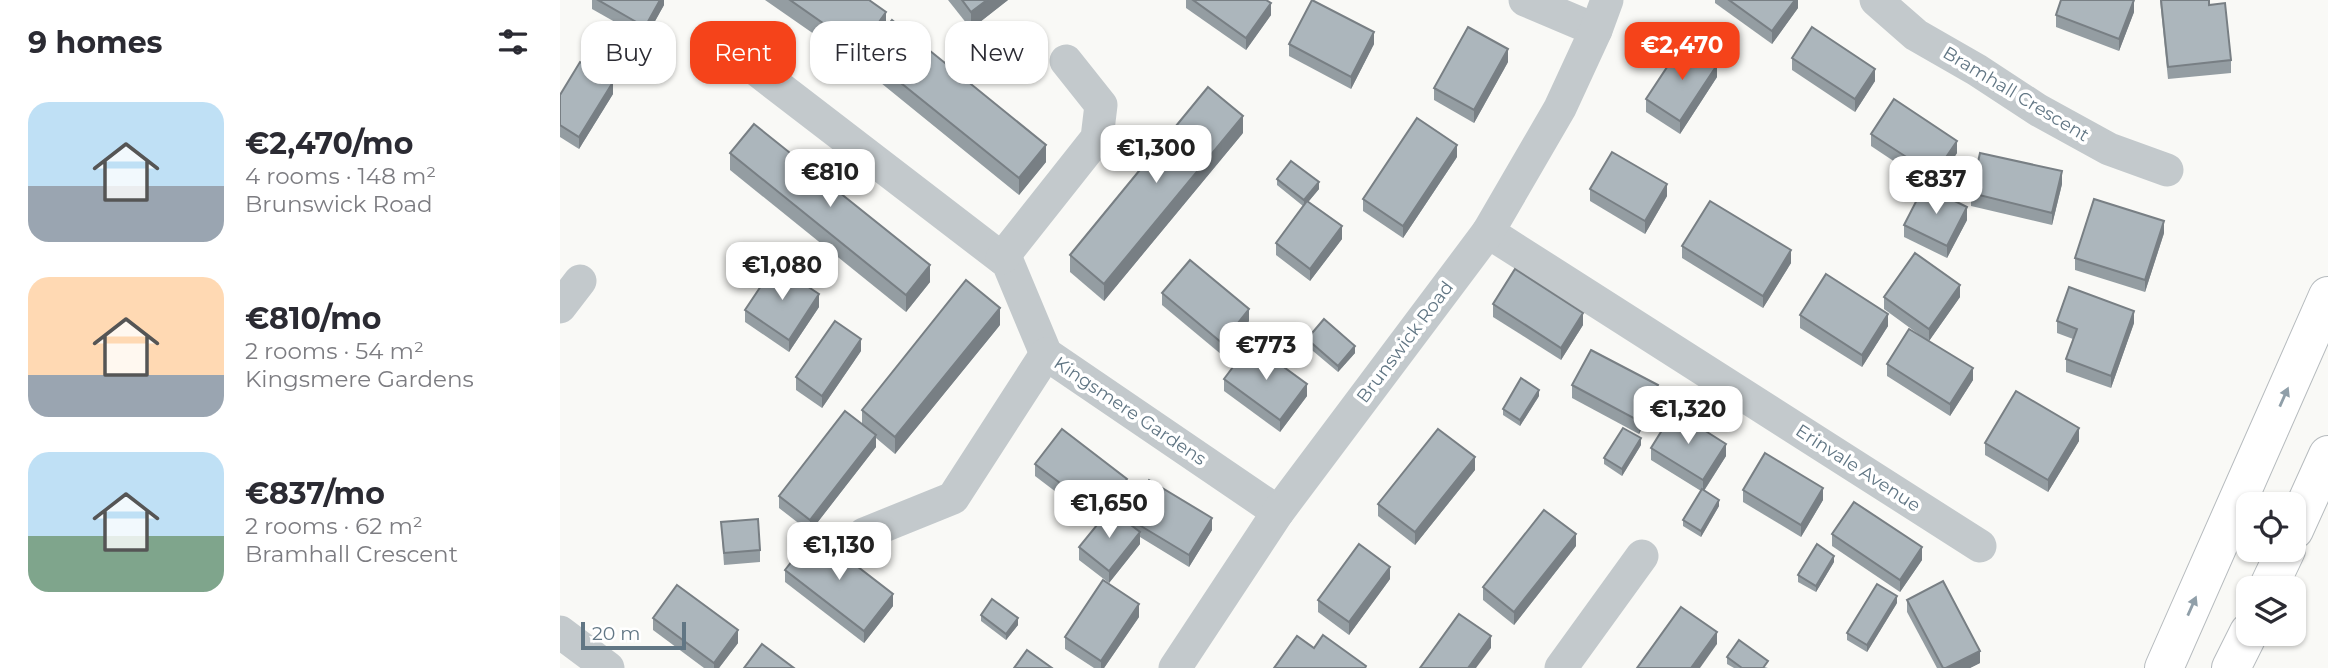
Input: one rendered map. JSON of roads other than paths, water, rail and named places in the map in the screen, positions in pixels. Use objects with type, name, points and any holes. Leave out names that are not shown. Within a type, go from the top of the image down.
[{"type":"highway","points":[[2164,668],[2328,296]]},
{"type":"highway","points":[[2306,504],[2328,455]]},
{"type":"highway","points":[[2231,668],[2242,646]]},
{"type":"street","points":[[1525,0],[1602,15]]},
{"type":"street","name":"Bramhall Crescent","points":[[1876,0],[1916,35],[1977,70],[2038,110],[2109,149],[2166,170]]},
{"type":"street","name":"Brunswick Road","points":[[1175,668],[1278,512],[1488,232],[1560,108],[1602,15]]},
{"type":"street","points":[[1002,258],[1097,138],[1101,105],[1066,61]]},
{"type":"street","name":"Kingsmere Gardens","points":[[775,84],[1009,262],[1046,354],[1278,512]]},
{"type":"street","name":"Erinvale Avenue","points":[[1488,232],[1980,546]]},
{"type":"street","points":[[560,307],[580,281]]},
{"type":"street","points":[[864,534],[953,498],[1046,354]]},
{"type":"street","points":[[1560,668],[1642,556]]},
{"type":"street","points":[[560,632],[608,668]]}]
